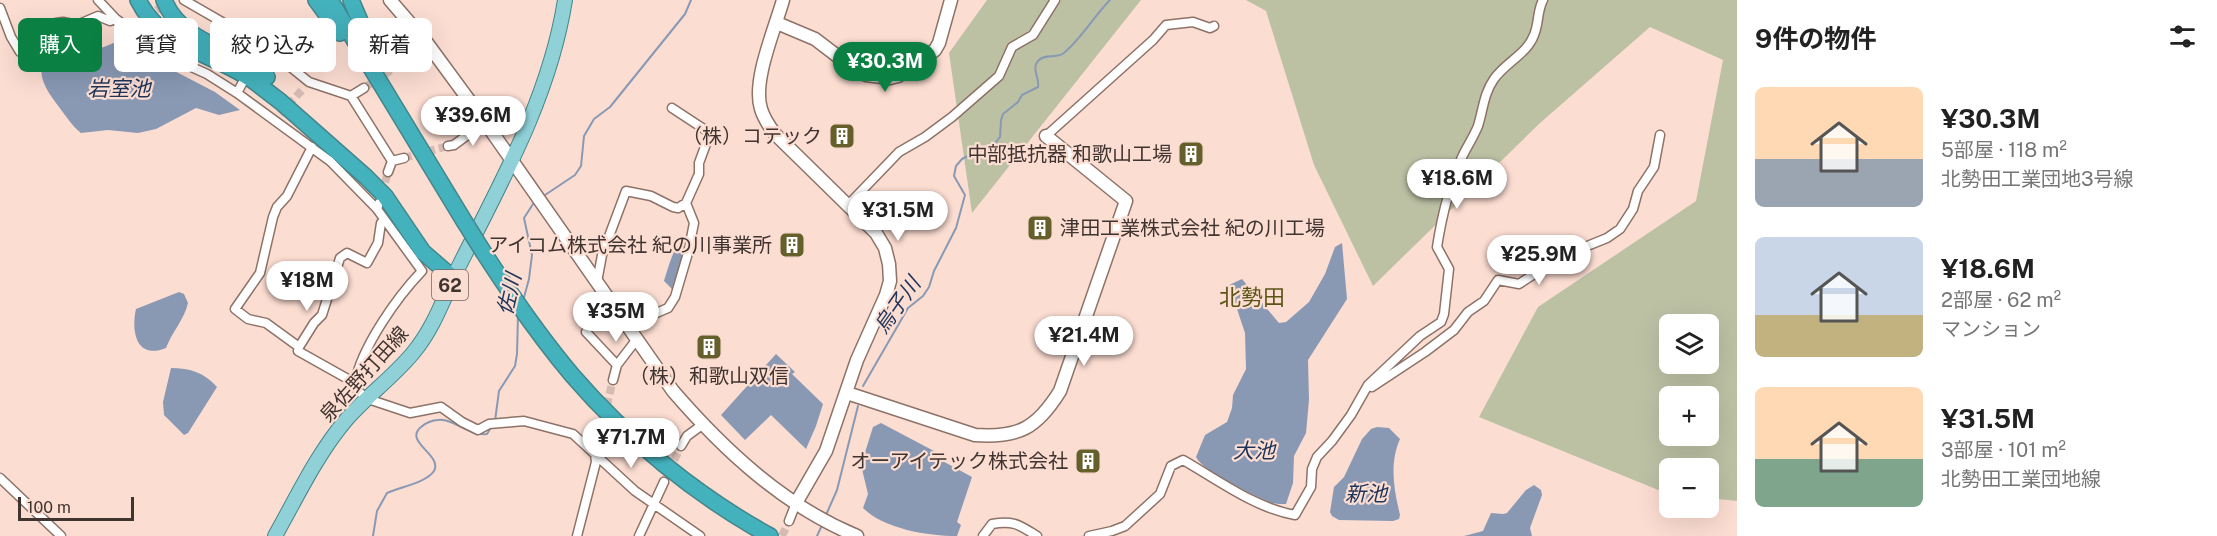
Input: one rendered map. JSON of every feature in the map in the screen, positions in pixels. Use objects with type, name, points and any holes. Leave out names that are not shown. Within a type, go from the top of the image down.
[{"type":"highway","points":[[138,0],[151,20],[162,31],[174,40],[252,79],[339,153],[385,196],[423,252],[453,278]]},
{"type":"highway","points":[[149,0],[158,14],[179,31],[210,45]]},
{"type":"highway","points":[[164,0],[175,19],[186,30],[210,43]]},
{"type":"highway","points":[[316,0],[409,131]]},
{"type":"highway","points":[[330,0],[510,294],[572,375],[623,428],[688,482],[722,507],[770,536]]},
{"type":"highway","points":[[351,0],[390,88],[434,164],[453,203]]},
{"type":"highway","points":[[258,72],[275,84],[374,170],[405,206],[453,278]]},
{"type":"main road","name":"泉佐野打田線","points":[[275,536],[333,436],[347,418],[413,352],[438,312],[513,160],[542,93],[551,66],[565,0]]},
{"type":"street","points":[[98,0],[115,18]]},
{"type":"street","points":[[184,0],[215,18]]},
{"type":"street","points":[[390,0],[406,18]]},
{"type":"street","points":[[783,0],[759,80],[760,108],[775,134],[876,233],[885,248],[890,281],[853,370],[847,393],[822,459],[796,503],[789,521]]},
{"type":"street","points":[[777,23],[815,39],[866,75],[890,78],[898,76],[935,51],[951,0]]},
{"type":"street","points":[[848,205],[899,152],[925,137],[952,117],[999,76],[1012,47],[1033,35],[1055,0]]},
{"type":"street","points":[[1089,536],[1125,526],[1160,494],[1171,466],[1183,460],[1246,497],[1276,510],[1295,515],[1311,487],[1312,469],[1317,457],[1351,416],[1368,385],[1420,336],[1441,322],[1449,270],[1437,248],[1449,192],[1463,156],[1478,127],[1486,94],[1500,72],[1528,47],[1535,34],[1543,0]]},
{"type":"street","points":[[0,8],[20,52],[33,37],[56,23],[77,25],[98,16],[110,21],[114,20]]},
{"type":"street","points":[[847,393],[975,435],[1013,434],[1033,425],[1048,411],[1060,391],[1126,201],[1046,136],[1153,40],[1166,25],[1193,22],[1210,28],[1214,26]]},
{"type":"street","points":[[432,49],[513,160],[673,391],[702,425],[747,468],[796,503],[857,536]]},
{"type":"street","points":[[198,70],[277,117],[330,161],[378,206],[385,220],[422,270],[407,286],[390,311],[365,354],[357,372],[355,384],[358,391],[368,399],[410,413],[441,407],[478,430],[489,424],[500,422],[524,422],[573,434],[635,491],[700,536]]},
{"type":"street","points":[[292,72],[306,86],[351,96],[364,88]]},
{"type":"street","points":[[237,93],[244,80]]},
{"type":"street","points":[[351,96],[392,162]]},
{"type":"street","points":[[597,282],[602,255],[626,191],[651,196],[678,208],[687,203],[699,174],[699,163],[710,132],[672,108]]},
{"type":"street","points":[[448,146],[454,145],[485,122]]},
{"type":"street","points":[[1362,394],[1454,330],[1468,312],[1484,301],[1498,280],[1519,284],[1560,257],[1607,238],[1620,229],[1633,209],[1638,190],[1654,167],[1660,135]]},
{"type":"street","points":[[299,347],[266,323],[248,319],[234,309],[260,273],[273,216],[277,207],[287,196],[312,147]]},
{"type":"street","points":[[388,172],[392,162],[404,158]]},
{"type":"street","points":[[629,328],[668,308],[675,297],[694,223],[687,203]]},
{"type":"street","points":[[355,384],[298,351],[314,323],[322,315],[340,258],[347,253],[366,263],[378,243],[381,223],[385,220]]},
{"type":"street","points":[[604,293],[586,332],[616,365]]},
{"type":"street","points":[[613,380],[616,365],[637,339]]},
{"type":"street","points":[[681,447],[687,436],[702,425]]},
{"type":"street","points":[[577,536],[596,462],[595,454],[601,429]]},
{"type":"street","points":[[0,492],[2,480]]},
{"type":"street","points":[[2,480],[61,536]]},
{"type":"street","points":[[639,536],[664,482]]},
{"type":"street","points":[[983,536],[993,524],[1004,522],[1017,524],[1037,536]]},
{"type":"green space","points":[[987,0],[1141,0],[972,213],[949,53]]},
{"type":"green space","points":[[1246,0],[1737,0],[1737,501],[1719,499],[1719,458],[1659,458],[1659,490],[1479,417],[1538,307],[1696,201],[1723,60],[1650,27],[1540,123],[1373,286],[1314,165],[1266,11]]},
{"type":"water","name":"岩室池","points":[[114,43],[114,72],[176,72],[215,92],[240,110],[219,115],[196,108],[156,129],[138,133],[108,130],[81,133],[52,98],[43,82],[42,72],[102,72],[102,47]]},
{"type":"water","name":"大池","points":[[1342,243],[1347,299],[1308,360],[1309,400],[1306,433],[1294,456],[1293,483],[1286,504],[1272,503],[1218,476],[1200,463],[1196,457],[1205,435],[1227,422],[1232,408],[1233,395],[1246,369],[1245,333],[1229,285],[1242,279],[1279,323],[1286,322],[1309,302],[1325,274],[1335,247]]},
{"type":"water","points":[[677,246],[686,246],[672,289],[664,281]]},
{"type":"water","points":[[179,292],[184,294],[188,303],[166,348],[156,351],[142,347],[135,334],[136,309]]},
{"type":"water","points":[[776,354],[795,372],[792,374],[823,404],[806,449],[771,415],[745,440],[721,415]]},
{"type":"water","points":[[171,368],[197,372],[217,387],[188,433],[184,435],[164,415],[163,402]]},
{"type":"water","points":[[881,423],[934,451],[937,458],[972,477],[957,522],[961,525],[957,536],[933,535],[907,530],[882,521],[863,508],[868,494],[861,465],[873,427]]},
{"type":"water","name":"新池","points":[[1389,428],[1400,439],[1394,467],[1394,487],[1399,519],[1393,521],[1339,520],[1330,512],[1334,487],[1344,477],[1362,439],[1371,429]]},
{"type":"water","points":[[1534,485],[1541,490],[1542,495],[1530,528],[1532,536],[1464,536],[1483,531],[1491,513],[1507,513],[1526,490]]},
{"type":"waterway","name":"佐川","points":[[542,197],[575,175],[581,166],[584,136],[594,119],[610,107],[685,14],[691,0]]},
{"type":"waterway","name":"烏子川","points":[[863,386],[908,308],[923,296],[929,287],[934,271],[956,228],[965,195],[954,176],[956,166],[962,159],[996,142],[1000,137],[1003,114],[1018,102],[1022,95],[1038,87],[1035,70],[1038,61],[1044,57],[1064,53],[1077,41],[1110,0]]},
{"type":"waterway","name":"佐川","points":[[523,301],[532,255],[524,218],[535,201]]},
{"type":"waterway","name":"佐川","points":[[495,421],[499,391],[515,366],[518,315]]},
{"type":"waterway","name":"烏子川","points":[[826,515],[837,490],[858,406]]},
{"type":"waterway","name":"佐川","points":[[373,536],[377,511],[387,493],[419,482],[434,471],[433,459],[417,438],[421,427],[431,421],[444,420],[473,432],[487,434],[492,426]]},
{"type":"waterway","name":"烏子川","points":[[817,536],[823,523]]},
{"type":"tunnel","points":[[145,18],[168,2]]},
{"type":"tunnel","points":[[364,88],[388,72]]},
{"type":"tunnel","points":[[280,114],[303,89]]},
{"type":"tunnel","points":[[404,158],[448,146]]},
{"type":"tunnel","points":[[382,194],[388,172]]},
{"type":"tunnel","points":[[601,429],[613,380]]},
{"type":"tunnel","points":[[664,482],[681,446]]},
{"type":"tunnel","points":[[782,536],[789,521]]},
{"type":"place","name":"（株）コテック","points":[[842,136]]},
{"type":"place","name":"中部抵抗器 和歌山工場","points":[[1191,154]]},
{"type":"place","name":"津田工業株式会社 紀の川工場","points":[[1040,228]]},
{"type":"place","name":"アイコム株式会社 紀の川事業所","points":[[792,245]]},
{"type":"place","name":"（株）和歌山双信","points":[[709,347]]},
{"type":"place","name":"オーアイテック株式会社","points":[[1088,461]]},
{"type":"district","name":"北勢田","points":[[1252,297]]}]
